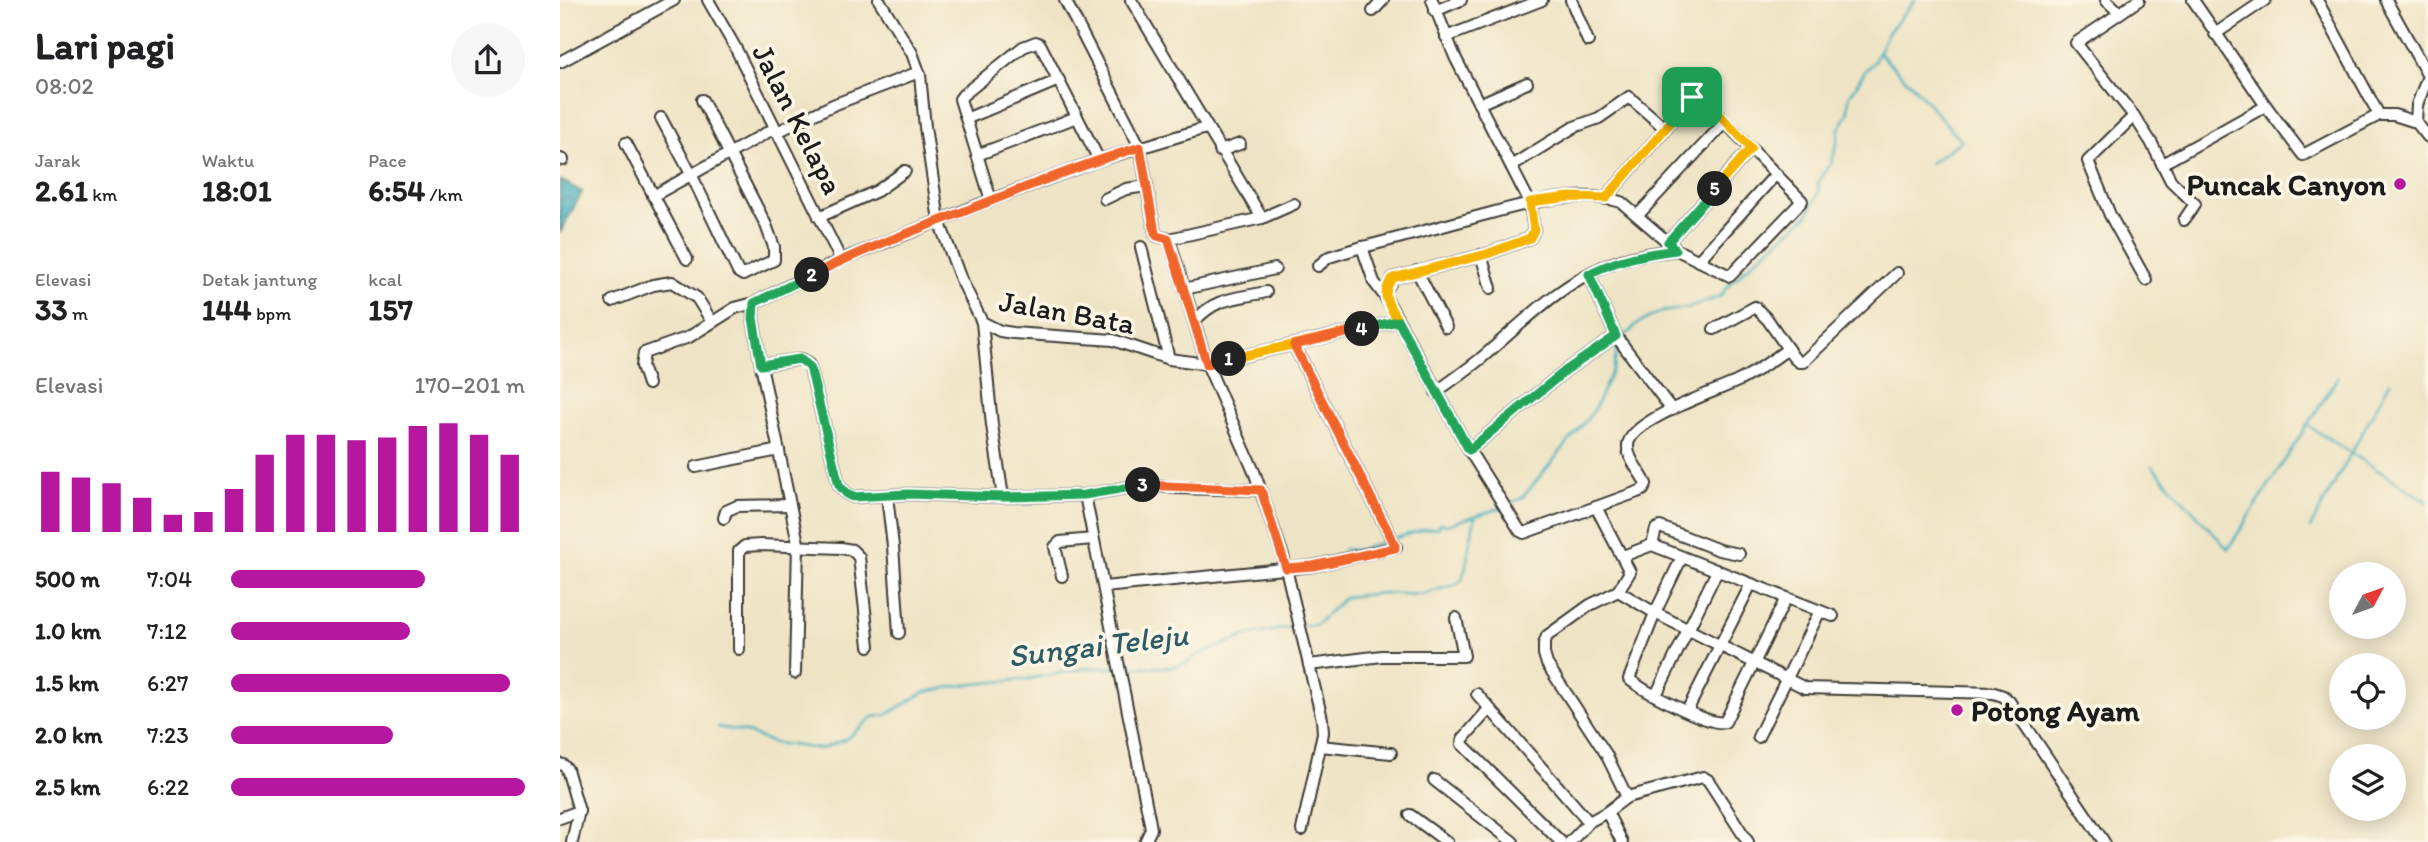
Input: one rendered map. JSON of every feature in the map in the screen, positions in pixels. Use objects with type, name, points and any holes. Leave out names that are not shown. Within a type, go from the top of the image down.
[{"type":"street","points":[[560,62],[674,0]]},
{"type":"street","name":"Jalan Kelapa","points":[[708,0],[735,47],[841,260]]},
{"type":"street","name":"Jalan Bata","points":[[879,0],[912,52],[919,72],[939,221],[960,277],[982,322],[1000,331],[1013,333],[1113,340],[1169,359],[1207,364],[1398,321]]},
{"type":"street","points":[[1065,0],[1140,147],[1157,236],[1168,239],[1262,218],[1294,204]]},
{"type":"street","points":[[1131,0],[1262,218]]},
{"type":"street","points":[[1373,11],[1383,0]]},
{"type":"street","points":[[1386,298],[1385,292],[1393,278],[1481,255],[1530,238],[1534,230],[1530,202],[1479,104],[1433,6],[1461,0]]},
{"type":"street","points":[[1507,0],[1511,12]]},
{"type":"street","points":[[1446,37],[1542,0]]},
{"type":"street","points":[[1571,0],[1588,41]]},
{"type":"street","points":[[2106,0],[2120,13]]},
{"type":"street","points":[[2139,0],[2076,43],[2134,116],[2171,181],[2194,204],[2184,220]]},
{"type":"street","points":[[2193,0],[2303,155],[2379,115],[2394,115],[2416,122],[2428,137]]},
{"type":"street","points":[[2216,34],[2265,0]]},
{"type":"street","points":[[2317,0],[2379,115]]},
{"type":"street","points":[[2386,0],[2428,76],[2417,106],[2416,122]]},
{"type":"street","points":[[991,201],[968,118],[960,99],[962,94],[1031,43],[1040,44],[1099,160]]},
{"type":"street","points":[[653,195],[776,130],[919,72]]},
{"type":"street","points":[[968,118],[1059,80]]},
{"type":"street","points":[[1479,104],[1527,83]]},
{"type":"street","points":[[1318,266],[1329,257],[1362,247],[1530,202],[1569,197],[1606,198],[1621,202],[1672,246],[1723,274],[1733,275],[1802,201],[1698,93],[1606,198]]},
{"type":"street","points":[[1511,166],[1574,127],[1599,118],[1629,97],[1666,130]]},
{"type":"street","points":[[661,118],[738,272],[743,275],[768,265],[774,260],[775,254],[771,236],[702,100]]},
{"type":"street","points":[[2162,164],[2266,106]]},
{"type":"street","points":[[2134,116],[2088,161],[2110,215],[2146,280]]},
{"type":"street","points":[[977,155],[1077,117]]},
{"type":"street","points":[[1638,215],[1725,122]]},
{"type":"street","points":[[648,384],[642,366],[644,354],[689,337],[735,308],[754,303],[841,260],[991,201],[1099,160],[1206,128]]},
{"type":"street","points":[[626,143],[687,258]]},
{"type":"street","points":[[1220,151],[1240,144]]},
{"type":"street","points":[[1436,392],[1479,360],[1528,316],[1589,274],[1640,254],[1672,246],[1751,148]]},
{"type":"street","points":[[819,217],[877,191],[905,172]]},
{"type":"street","points":[[1698,261],[1776,174]]},
{"type":"street","points":[[1105,199],[1126,189],[1147,186]]},
{"type":"street","points":[[1168,239],[1207,364],[1261,490],[1286,568],[1322,719],[1323,733],[1302,830]]},
{"type":"street","points":[[1141,247],[1169,359]]},
{"type":"street","points":[[1362,247],[1374,282],[1386,298],[1436,392],[1495,494],[1510,518],[1524,533],[1643,490],[1646,484],[1632,461],[1628,445],[1634,431],[1672,410],[1741,380],[1788,349]]},
{"type":"street","points":[[1481,255],[1491,288]]},
{"type":"street","points":[[1184,289],[1275,269]]},
{"type":"street","points":[[1418,271],[1446,327]]},
{"type":"street","points":[[1714,330],[1755,307],[1768,320],[1798,362],[1803,362],[1898,273]]},
{"type":"street","points":[[1589,274],[1619,340],[1672,410]]},
{"type":"street","points":[[612,301],[653,285],[672,282],[697,298],[712,322]]},
{"type":"street","points":[[1194,322],[1206,308],[1266,292]]},
{"type":"street","points":[[754,303],[753,318],[761,365],[797,547],[795,673]]},
{"type":"street","points":[[982,322],[992,425],[1003,497]]},
{"type":"street","points":[[1469,450],[1565,371],[1619,340]]},
{"type":"street","points":[[1104,587],[1313,566],[1395,548],[1294,345]]},
{"type":"street","points":[[761,365],[800,359],[807,362],[839,485],[853,497],[908,494],[1003,497],[1084,495],[1148,484],[1175,488],[1261,490]]},
{"type":"street","points":[[696,467],[779,450]]},
{"type":"street","points":[[1084,495],[1150,822],[1151,830],[1145,842]]},
{"type":"street","points":[[887,496],[899,633]]},
{"type":"street","points":[[724,518],[726,511],[737,506],[790,505]]},
{"type":"street","points":[[1596,507],[1630,572]]},
{"type":"street","points":[[1627,797],[1606,754],[1547,664],[1544,644],[1547,636],[1590,605],[1618,591],[1656,529],[1660,527],[1719,550],[1739,554]]},
{"type":"street","points":[[1062,576],[1055,547],[1060,542],[1093,539]]},
{"type":"street","points":[[739,649],[738,551],[745,546],[848,548],[859,557],[869,646]]},
{"type":"street","points":[[1623,556],[1647,547],[1682,557],[1833,616]]},
{"type":"street","points":[[1682,557],[1655,612],[1629,679],[1687,711],[1718,724],[1725,722],[1786,598]]},
{"type":"street","points":[[1656,695],[1717,571]]},
{"type":"street","points":[[1687,711],[1751,584]]},
{"type":"street","points":[[1618,591],[1805,688],[1994,693],[2003,696],[2104,842]]},
{"type":"street","points":[[1758,737],[1821,611]]},
{"type":"street","points":[[1309,665],[1382,656],[1464,656],[1456,618]]},
{"type":"street","points":[[1477,694],[1589,822]]},
{"type":"street","points":[[1489,709],[1462,738],[1462,744],[1561,842]]},
{"type":"street","points":[[1320,746],[1391,754]]},
{"type":"street","points":[[560,764],[567,769],[579,811],[574,842]]},
{"type":"street","points":[[1570,842],[1589,822],[1627,797],[1703,777],[1708,780],[1748,842]]},
{"type":"street","points":[[1434,780],[1513,842]]},
{"type":"street","points":[[560,818],[579,811]]},
{"type":"street","points":[[1607,812],[1622,842]]},
{"type":"street","points":[[1410,815],[1447,842]]},
{"type":"water","points":[[560,180],[582,192],[560,233]]},
{"type":"waterway","name":"Sungai Teleju","points":[[1621,337],[1635,325],[1661,312],[1688,308],[1721,296],[1755,260],[1807,216],[1819,192],[1818,182],[1831,163],[1839,129],[1848,114],[1849,97],[1874,62],[1887,34],[1915,0]]},
{"type":"waterway","points":[[1878,52],[1916,89],[1961,141],[1930,163]]},
{"type":"waterway","name":"Sungai Teleju","points":[[1506,506],[1523,497],[1593,412],[1614,367],[1618,343]]},
{"type":"waterway","points":[[2152,466],[2228,549],[2338,377]]},
{"type":"waterway","points":[[2310,528],[2390,382]]},
{"type":"waterway","points":[[2307,425],[2428,502]]},
{"type":"waterway","name":"Sungai Teleju","points":[[1396,538],[1500,508]]},
{"type":"waterway","name":"Sungai Teleju","points":[[1304,625],[1316,625],[1345,597],[1383,593],[1421,595],[1457,584],[1462,580],[1465,570],[1475,517]]},
{"type":"waterway","name":"Sungai Teleju","points":[[1343,549],[1358,550],[1389,540]]},
{"type":"waterway","name":"Sungai Teleju","points":[[1123,667],[1171,667],[1187,663],[1197,655],[1249,635],[1298,626]]},
{"type":"waterway","name":"Sungai Teleju","points":[[718,727],[745,732],[774,743],[821,749],[846,739],[873,717],[886,715],[925,692],[963,685],[1028,679],[1087,668],[1116,668]]},
{"type":"place","name":"Puncak Canyon","points":[[2400,184]]},
{"type":"place","name":"Potong Ayam","points":[[1957,710]]},
{"type":"route","points":[[1692,97],[1606,198],[1569,197],[1530,202],[1534,224],[1530,238],[1487,254],[1393,278],[1385,292],[1398,321],[1207,364],[1168,239],[1155,233],[1140,147],[1099,160],[841,260],[754,303],[753,318],[761,365],[800,359],[807,362],[839,485],[853,497],[908,494],[1003,497],[1084,495],[1148,484],[1175,488],[1261,490],[1286,568],[1313,566],[1395,548],[1294,345],[1398,321],[1469,450],[1565,371],[1616,336],[1589,274],[1640,254],[1676,250],[1668,242],[1751,148],[1702,96],[1698,93],[1692,97]]}]
